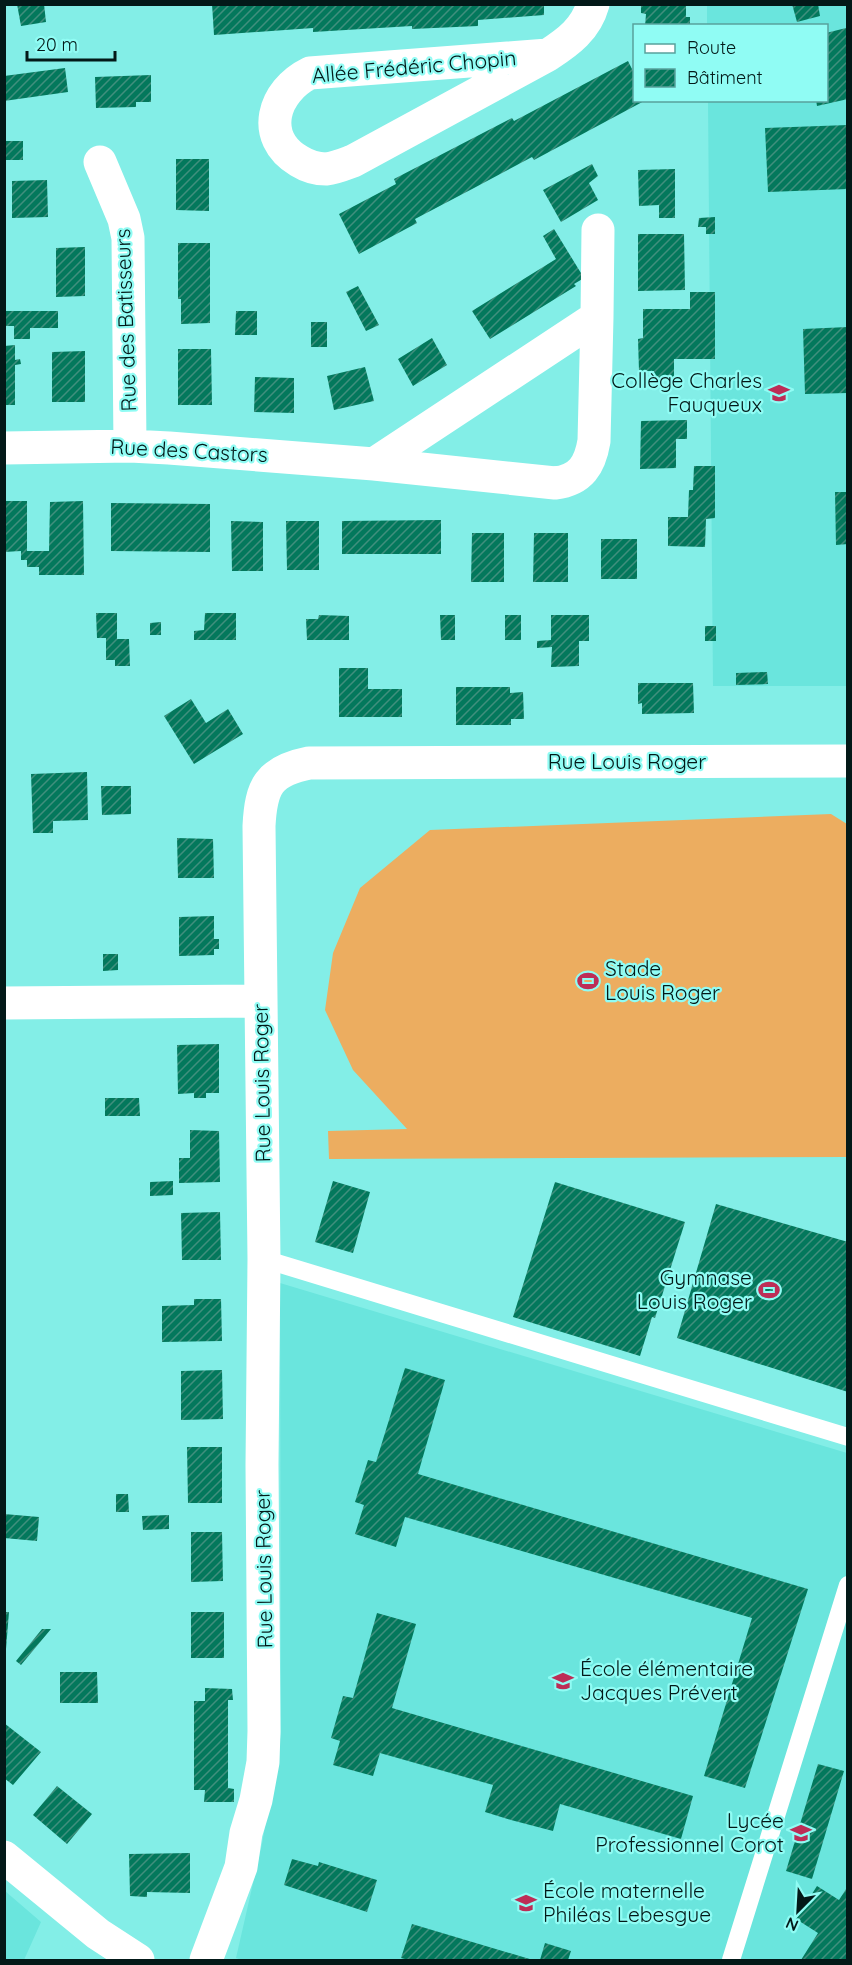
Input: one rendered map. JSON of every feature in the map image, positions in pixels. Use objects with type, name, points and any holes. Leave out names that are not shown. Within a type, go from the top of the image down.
[{"type":"street","name":"Allée Frédéric Chopin","points":[[548,55],[310,73],[300,77],[282,96],[274,121],[276,133],[282,147],[303,163],[326,169],[353,161],[548,55],[576,35],[593,4]]},
{"type":"street","name":"Rue des Batisseurs","points":[[100,162],[124,219],[128,238],[130,446]]},
{"type":"street","name":"Rue des Castors","points":[[4,448],[130,446],[210,450],[555,483],[567,481],[578,475],[591,457],[594,441],[598,230]]},
{"type":"street","points":[[374,464],[597,317]]},
{"type":"street","name":"Rue Louis Roger","points":[[206,1960],[241,1867],[246,1833],[256,1800],[263,1762],[265,1704],[262,1466],[264,1259],[260,811],[269,783],[280,772],[291,766],[309,763],[848,761]]},
{"type":"street","points":[[4,1002],[261,1001]]},
{"type":"street","points":[[4,1857],[98,1934],[138,1960]]},
{"type":"lane","points":[[264,1259],[848,1437]]},
{"type":"lane","points":[[731,1960],[848,1585]]},
{"type":"shaded area","name":"Collège Charles Fauqueux","points":[[707,5],[847,5],[847,686],[713,686],[708,102],[828,102],[828,24],[707,24]]},
{"type":"shaded area","name":"Stade Louis Roger","points":[[831,814],[847,824],[847,1157],[329,1159],[328,1131],[407,1129],[353,1070],[325,1010],[333,953],[360,888],[430,830]]},
{"type":"shaded area","points":[[280,1283],[847,1453],[847,1960],[242,1960],[236,1958],[262,1844],[281,1734]]},
{"type":"shaded area","points":[[5,1891],[41,1922],[24,1960],[5,1960]]},
{"type":"building","points":[[17,4],[44,4],[46,22],[21,26]]},
{"type":"building","points":[[212,4],[544,4],[544,15],[478,20],[478,26],[412,29],[412,26],[313,32],[313,28],[214,35]]},
{"type":"building","points":[[641,4],[686,4],[686,17],[690,17],[690,24],[645,24],[646,14],[641,13]]},
{"type":"building","points":[[792,4],[818,4],[820,16],[797,22]]},
{"type":"building","points":[[846,28],[848,99],[817,106],[816,102],[828,102],[828,32]]},
{"type":"building","points":[[628,61],[633,71],[633,102],[642,102],[534,160],[532,157],[415,219],[417,223],[359,254],[339,214],[396,184],[394,179],[512,118],[514,121]]},
{"type":"building","points":[[65,68],[68,92],[4,101],[4,76]]},
{"type":"building","points":[[151,75],[151,102],[136,102],[136,107],[96,108],[95,77]]},
{"type":"building","points":[[848,125],[848,189],[768,192],[765,128]]},
{"type":"building","points":[[4,141],[23,141],[23,160],[4,160]]},
{"type":"building","points":[[176,159],[209,159],[209,211],[176,210]]},
{"type":"building","points":[[592,164],[598,176],[589,183],[598,200],[561,222],[543,190]]},
{"type":"building","points":[[675,169],[675,218],[659,218],[659,205],[639,206],[638,170]]},
{"type":"building","points":[[47,180],[48,217],[12,218],[12,181]]},
{"type":"building","points":[[715,217],[715,234],[706,234],[706,227],[698,227],[699,218]]},
{"type":"building","points":[[554,229],[584,278],[574,284],[576,286],[490,339],[472,311],[556,259],[543,236]]},
{"type":"building","points":[[638,234],[684,234],[685,290],[638,291]]},
{"type":"building","points":[[178,243],[210,243],[210,323],[181,324],[181,299],[178,299]]},
{"type":"building","points":[[85,247],[85,296],[56,297],[56,248]]},
{"type":"building","points":[[358,286],[379,325],[366,331],[346,292]]},
{"type":"building","points":[[690,292],[715,292],[715,359],[674,359],[674,378],[654,378],[654,371],[639,371],[638,339],[643,338],[643,309],[690,309]]},
{"type":"building","points":[[4,311],[58,311],[58,328],[30,328],[30,339],[14,339],[14,326],[4,326]]},
{"type":"building","points":[[236,311],[257,311],[257,335],[235,335]]},
{"type":"building","points":[[311,322],[327,322],[327,347],[311,347]]},
{"type":"building","points":[[848,327],[848,393],[805,394],[803,329]]},
{"type":"building","points":[[432,338],[447,365],[413,386],[398,359]]},
{"type":"building","points":[[15,345],[15,360],[20,359],[21,364],[15,365],[15,405],[4,405],[4,346]]},
{"type":"building","points":[[178,349],[211,349],[212,405],[178,405]]},
{"type":"building","points":[[85,351],[85,402],[52,402],[52,352]]},
{"type":"building","points":[[365,367],[374,401],[334,410],[327,376]]},
{"type":"building","points":[[255,377],[294,378],[294,413],[254,412]]},
{"type":"building","points":[[687,420],[687,439],[676,439],[676,468],[640,469],[641,421]]},
{"type":"building","points":[[694,466],[715,466],[715,518],[706,519],[705,547],[668,546],[668,517],[688,517],[689,490],[693,490]]},
{"type":"building","points":[[835,492],[848,492],[848,544],[836,545]]},
{"type":"building","points":[[4,501],[27,501],[27,551],[49,551],[50,502],[83,501],[84,575],[39,575],[39,567],[27,567],[27,560],[21,560],[21,551],[4,552]]},
{"type":"building","points":[[111,503],[210,504],[210,552],[111,551]]},
{"type":"building","points":[[441,520],[441,554],[342,554],[342,521]]},
{"type":"building","points":[[231,521],[263,522],[263,571],[232,571]]},
{"type":"building","points":[[286,521],[319,521],[319,570],[287,570]]},
{"type":"building","points":[[472,533],[504,533],[504,582],[471,582]]},
{"type":"building","points":[[534,533],[568,533],[568,582],[533,582]]},
{"type":"building","points":[[601,539],[637,539],[637,579],[601,579]]},
{"type":"building","points":[[96,613],[117,613],[117,639],[129,639],[130,666],[115,666],[115,660],[106,660],[106,638],[97,638]]},
{"type":"building","points":[[205,613],[236,613],[236,640],[194,640],[194,631],[204,630]]},
{"type":"building","points":[[319,615],[349,616],[349,640],[307,640],[306,619],[318,619]]},
{"type":"building","points":[[440,615],[455,615],[455,640],[441,640]]},
{"type":"building","points":[[505,615],[521,615],[521,640],[505,640]]},
{"type":"building","points":[[551,615],[589,615],[589,641],[579,641],[579,666],[551,667],[552,647],[537,648],[537,641],[551,640]]},
{"type":"building","points":[[161,622],[161,635],[150,635],[150,623]]},
{"type":"building","points":[[705,626],[716,626],[716,641],[705,641]]},
{"type":"building","points":[[339,668],[368,668],[368,689],[402,689],[402,717],[339,717]]},
{"type":"building","points":[[767,672],[768,684],[736,685],[736,673]]},
{"type":"building","points":[[638,683],[693,683],[694,713],[642,714],[642,703],[638,704]]},
{"type":"building","points":[[456,687],[510,687],[510,693],[523,692],[524,719],[511,719],[511,725],[456,725]]},
{"type":"building","points":[[191,699],[206,723],[228,709],[243,734],[194,764],[164,716]]},
{"type":"building","points":[[87,772],[88,820],[53,821],[53,833],[33,833],[31,774]]},
{"type":"building","points":[[101,786],[131,786],[131,814],[102,815]]},
{"type":"building","points":[[177,838],[213,839],[214,878],[178,878]]},
{"type":"building","points":[[214,916],[214,939],[219,939],[219,949],[214,949],[214,955],[179,956],[179,917]]},
{"type":"building","points":[[103,954],[118,954],[118,970],[103,971]]},
{"type":"building","points":[[219,1044],[219,1093],[206,1093],[206,1098],[194,1098],[194,1093],[178,1094],[177,1045]]},
{"type":"building","points":[[105,1098],[139,1098],[140,1116],[105,1116]]},
{"type":"building","points":[[190,1130],[219,1131],[220,1182],[179,1183],[179,1158],[190,1158]]},
{"type":"building","points":[[173,1181],[173,1195],[150,1196],[150,1182]]},
{"type":"building","points":[[333,1181],[370,1192],[353,1253],[315,1242]]},
{"type":"building","points":[[555,1182],[685,1222],[655,1318],[652,1317],[640,1356],[513,1317]]},
{"type":"building","name":"Gymnase Louis Roger","points":[[716,1204],[848,1242],[848,1392],[677,1338]]},
{"type":"building","points":[[220,1212],[221,1260],[182,1260],[181,1213]]},
{"type":"building","points":[[194,1299],[221,1299],[222,1341],[162,1342],[162,1306],[194,1305]]},
{"type":"building","points":[[405,1368],[445,1380],[418,1474],[808,1589],[745,1788],[704,1776],[752,1618],[405,1517],[396,1547],[355,1534],[364,1505],[355,1502],[368,1460],[376,1462]]},
{"type":"building","points":[[222,1370],[223,1419],[181,1420],[181,1371]]},
{"type":"building","points":[[187,1447],[222,1447],[222,1503],[188,1503]]},
{"type":"building","points":[[116,1494],[128,1494],[129,1512],[116,1512]]},
{"type":"building","points":[[4,1514],[39,1517],[37,1541],[4,1538]]},
{"type":"building","points":[[169,1515],[169,1529],[143,1530],[142,1516]]},
{"type":"building","points":[[191,1532],[222,1532],[223,1581],[191,1582]]},
{"type":"building","points":[[4,1612],[9,1612],[6,1649],[4,1649]]},
{"type":"building","points":[[191,1612],[224,1612],[224,1658],[191,1658]]},
{"type":"building","points":[[377,1613],[416,1624],[392,1708],[693,1796],[681,1839],[560,1804],[553,1831],[511,1820],[485,1812],[493,1785],[380,1753],[373,1776],[333,1765],[340,1741],[331,1738],[343,1696],[353,1698]]},
{"type":"building","points":[[42,1629],[51,1629],[21,1665],[16,1661]]},
{"type":"building","points":[[60,1672],[97,1672],[98,1703],[60,1703]]},
{"type":"building","points":[[205,1688],[232,1689],[233,1700],[228,1700],[228,1788],[234,1789],[234,1802],[204,1802],[205,1790],[194,1790],[194,1701],[205,1701]]},
{"type":"building","points":[[4,1723],[41,1752],[13,1785],[4,1778]]},
{"type":"building","points":[[818,1764],[844,1771],[812,1879],[786,1871]]},
{"type":"building","points":[[57,1786],[92,1814],[67,1844],[33,1815]]},
{"type":"building","points":[[190,1853],[190,1893],[147,1892],[147,1897],[130,1896],[129,1854]]},
{"type":"building","points":[[292,1859],[318,1866],[319,1862],[377,1880],[367,1912],[284,1885]]},
{"type":"building","points":[[817,1886],[839,1900],[848,1886],[848,1960],[801,1960],[818,1933],[796,1919]]},
{"type":"building","points":[[412,1924],[533,1960],[409,1960],[401,1958]]},
{"type":"building","points":[[545,1943],[571,1951],[568,1960],[540,1960]]},
{"type":"place","name":"Collège Charles Fauqueux","points":[[779,393]]},
{"type":"place","name":"Stade Louis Roger","points":[[588,981]]},
{"type":"place","name":"Gymnase Louis Roger","points":[[769,1290]]},
{"type":"place","name":"École élémentaire Jacques Prévert","points":[[563,1681]]},
{"type":"place","name":"Lycée Professionnel Corot","points":[[801,1833]]},
{"type":"place","name":"École maternelle Philéas Lebesgue","points":[[526,1903]]}]
